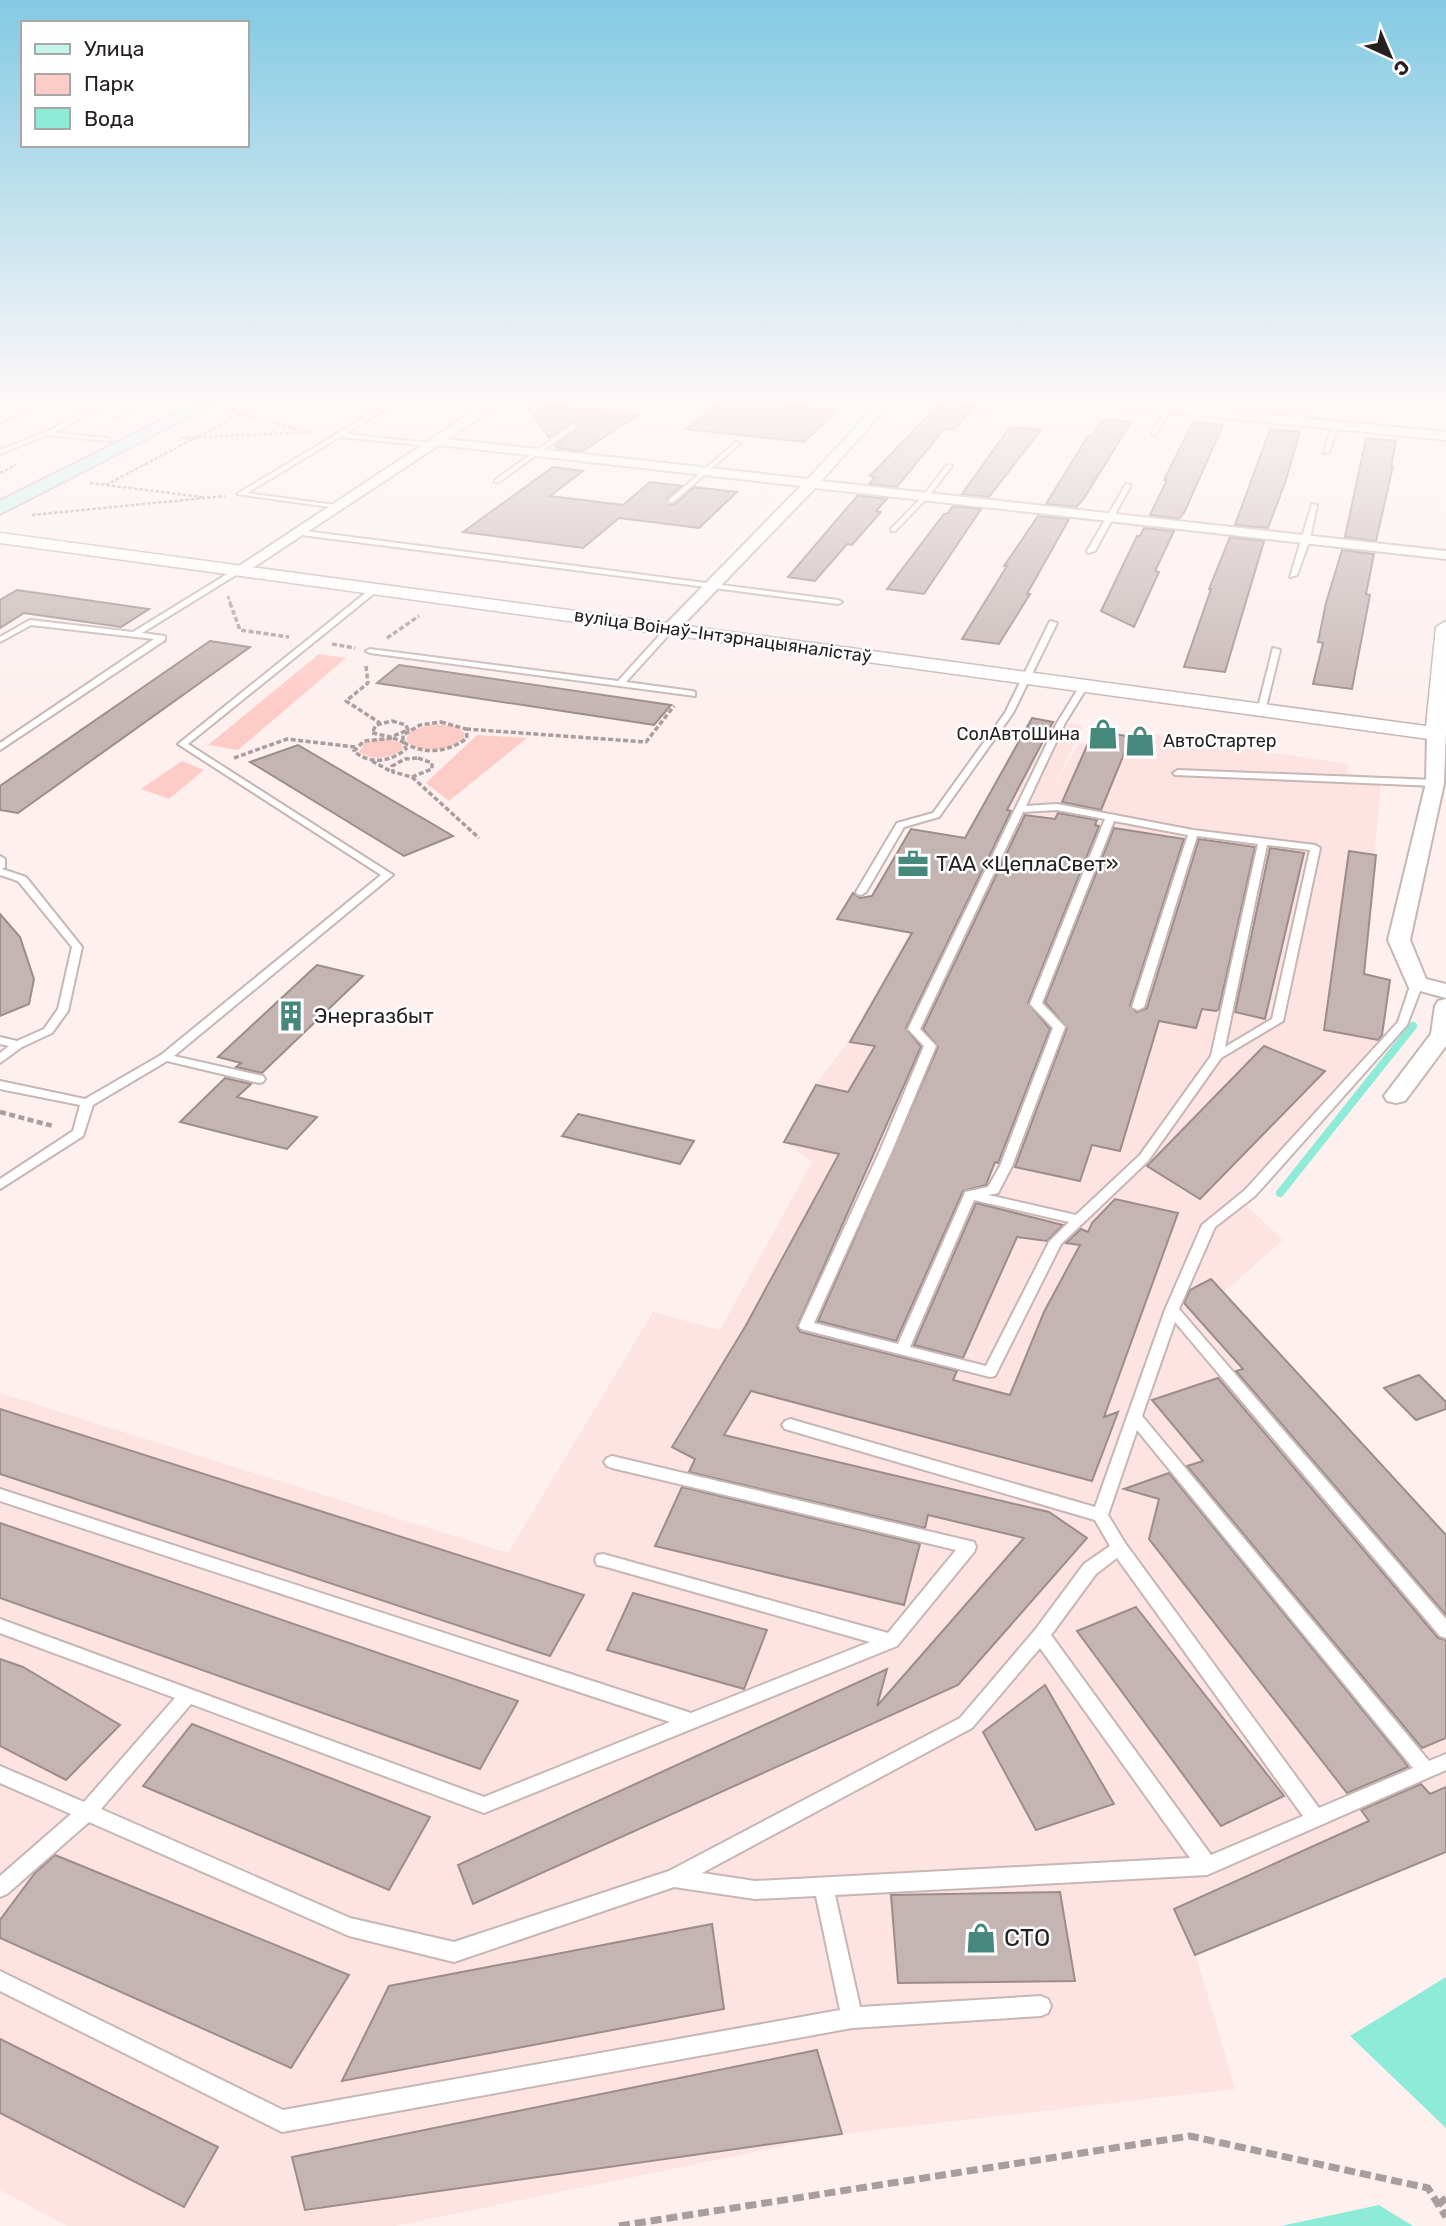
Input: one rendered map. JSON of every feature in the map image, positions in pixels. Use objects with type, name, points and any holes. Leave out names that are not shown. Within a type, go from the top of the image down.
[{"type":"street","points":[[240,570],[335,507]]},
{"type":"street","points":[[670,629],[789,507]]},
{"type":"street","points":[[1022,507],[1446,555]]},
{"type":"street","name":"вуліца Воінаў-Інтэрнацыяналістаў","points":[[0,538],[1441,735]]},
{"type":"street","points":[[1446,627],[1441,735],[1435,783],[1399,940],[1418,983],[1446,991]]},
{"type":"street","points":[[1396,1096],[1444,1037],[1446,1006]]},
{"type":"lane","points":[[893,530],[915,507]]},
{"type":"lane","points":[[1091,551],[1117,507]]},
{"type":"lane","points":[[1293,575],[1314,507]]},
{"type":"lane","points":[[297,533],[838,602]]},
{"type":"lane","points":[[134,635],[203,590],[240,570]]},
{"type":"lane","points":[[0,1085],[87,1103],[165,1057],[388,875],[182,744],[377,588]]},
{"type":"lane","points":[[0,640],[30,622],[162,638],[0,747]]},
{"type":"lane","points":[[861,891],[900,825],[936,815],[1009,713],[1053,623]]},
{"type":"lane","points":[[620,684],[670,629]]},
{"type":"lane","points":[[1261,711],[1276,650]]},
{"type":"lane","points":[[370,651],[687,694]]},
{"type":"lane","points":[[1084,686],[1061,723],[915,1029],[930,1046],[886,1153],[806,1326],[990,1371],[1056,1242],[1144,1158],[1217,1056],[1263,843]]},
{"type":"lane","points":[[1178,773],[1435,783]]},
{"type":"lane","points":[[1021,809],[1057,807],[1193,833],[1315,848],[1277,1021],[1217,1056]]},
{"type":"lane","points":[[970,1195],[993,1190],[1006,1166],[1059,1027],[1036,1004],[1110,818]]},
{"type":"lane","points":[[1138,1007],[1193,833]]},
{"type":"lane","points":[[0,859],[0,867]]},
{"type":"lane","points":[[0,873],[22,879],[77,947],[64,1009],[48,1031],[18,1045],[0,1059]]},
{"type":"lane","points":[[1100,1515],[1172,1310],[1209,1225],[1250,1193],[1403,1023],[1418,983]]},
{"type":"lane","points":[[0,1040],[18,1045]]},
{"type":"lane","points":[[165,1057],[258,1079]]},
{"type":"lane","points":[[0,1185],[79,1133],[87,1103]]},
{"type":"lane","points":[[902,1350],[970,1195]]},
{"type":"lane","points":[[970,1195],[1079,1220]]},
{"type":"lane","points":[[1172,1310],[1446,1631]]},
{"type":"lane","points":[[1135,1417],[1426,1771]]},
{"type":"lane","points":[[790,1425],[1100,1515],[1119,1548],[1316,1819]]},
{"type":"lane","points":[[0,1626],[484,1805],[891,1641],[968,1547],[612,1462]]},
{"type":"lane","points":[[0,1496],[691,1721]]},
{"type":"lane","points":[[0,1774],[349,1927],[454,1952],[674,1878],[966,1723],[1041,1635],[1090,1569],[1119,1548]]},
{"type":"lane","points":[[603,1559],[891,1641]]},
{"type":"lane","points":[[1041,1635],[1207,1866]]},
{"type":"lane","points":[[0,1888],[87,1812],[188,1695]]},
{"type":"lane","points":[[674,1878],[755,1890],[1207,1866],[1446,1762]]},
{"type":"lane","points":[[823,1886],[852,2018]]},
{"type":"lane","points":[[0,1981],[282,2121],[852,2018],[1041,2006]]},
{"type":"path","points":[[22,516],[118,507]]},
{"type":"path","points":[[203,590],[227,594],[240,630],[370,651],[416,615],[429,617]]},
{"type":"path","points":[[380,653],[366,666],[368,683],[346,701],[380,723]]},
{"type":"path","points":[[215,765],[287,739],[355,747],[364,741],[405,732],[420,725],[441,722],[466,729],[646,742],[687,694]]},
{"type":"path","points":[[368,759],[384,760],[399,755],[406,749],[403,742],[408,727],[402,723],[380,723],[372,727],[372,733],[403,742],[416,749],[436,751],[463,743],[468,733],[466,729]]},
{"type":"path","points":[[355,747],[356,754],[393,772],[412,777],[480,838]]},
{"type":"path","points":[[412,777],[432,769],[436,751]]},
{"type":"path","points":[[393,772],[392,766],[405,759],[418,758],[432,763]]},
{"type":"path","points":[[0,1112],[79,1133]]},
{"type":"path","points":[[619,2226],[1190,2136],[1428,2188],[1446,2217]]},
{"type":"path","points":[[1438,2205],[1446,2198]]},
{"type":"shaded area","points":[[1032,718],[1083,725],[1054,787],[1079,743],[1118,747],[1125,730],[1349,764],[1347,773],[1385,779],[1381,782],[1364,974],[1390,980],[1380,1057],[1247,1206],[1283,1240],[1224,1292],[1446,1535],[1446,1852],[1196,1955],[1235,2089],[842,2134],[395,2226],[67,2226],[0,2190],[0,1393],[508,1553],[653,1312],[720,1330],[812,1162],[783,1141],[817,1082],[847,1043]]},
{"type":"green space","points":[[319,654],[346,658],[238,750],[208,745]]},
{"type":"green space","points":[[431,724],[456,726],[464,733],[464,737],[452,746],[435,750],[419,748],[406,740],[409,732]]},
{"type":"green space","points":[[477,735],[527,738],[449,801],[426,783]]},
{"type":"green space","points":[[385,738],[401,743],[403,749],[381,758],[369,757],[359,752],[365,742]]},
{"type":"green space","points":[[182,761],[204,770],[169,799],[141,789]]},
{"type":"water","points":[[1446,1977],[1446,2128],[1350,2036]]},
{"type":"water","points":[[1379,2205],[1413,2226],[1281,2226]]},
{"type":"building","points":[[498,507],[721,507],[699,528],[619,518],[583,548],[463,532]]},
{"type":"building","points":[[848,507],[880,507],[876,511],[881,512],[852,545],[847,544],[815,581],[788,577]]},
{"type":"building","points":[[952,507],[981,509],[924,594],[887,589],[944,514]]},
{"type":"building","points":[[1154,507],[1187,507],[1179,519],[1150,515]]},
{"type":"building","points":[[1242,507],[1276,507],[1268,528],[1235,525]]},
{"type":"building","points":[[1351,507],[1384,507],[1376,541],[1345,537]]},
{"type":"building","points":[[1038,516],[1069,519],[1027,594],[1030,594],[999,644],[962,639],[1007,566],[1004,566]]},
{"type":"building","points":[[1144,528],[1174,531],[1155,571],[1159,572],[1134,627],[1101,611],[1137,536],[1140,536]]},
{"type":"building","points":[[1230,537],[1264,541],[1225,672],[1184,667],[1209,589]]},
{"type":"building","points":[[1342,550],[1374,554],[1366,594],[1370,595],[1352,689],[1313,684],[1323,643],[1318,642],[1326,603]]},
{"type":"building","points":[[17,590],[149,609],[121,627],[24,613],[0,628],[0,600]]},
{"type":"building","points":[[210,641],[250,647],[18,813],[0,810],[0,786]]},
{"type":"building","points":[[399,665],[671,705],[654,725],[377,683]]},
{"type":"building","points":[[1032,718],[1053,722],[1007,810],[1011,811],[906,1028],[921,1047],[797,1327],[800,1332],[957,1371],[953,1380],[1010,1395],[1044,1312],[1080,1245],[1066,1243],[1081,1229],[1088,1232],[1092,1223],[1115,1199],[1178,1213],[1104,1417],[1118,1412],[1092,1481],[751,1391],[724,1435],[1049,1512],[1087,1538],[958,1685],[473,1904],[458,1865],[887,1669],[877,1706],[1024,1538],[928,1515],[925,1528],[689,1472],[695,1459],[672,1447],[745,1327],[839,1154],[784,1142],[816,1085],[848,1092],[875,1046],[850,1042],[912,933],[837,919],[853,893],[860,898],[872,896],[911,829],[965,838]]},
{"type":"building","points":[[1094,730],[1131,737],[1101,810],[1062,802]]},
{"type":"building","points":[[298,745],[453,836],[404,856],[250,762]]},
{"type":"building","points":[[1058,813],[1097,820],[1095,825],[1099,826],[1028,1003],[1050,1029],[998,1163],[995,1162],[986,1185],[963,1191],[896,1341],[818,1321],[938,1047],[923,1029],[1025,815],[1055,819]]},
{"type":"building","points":[[1114,828],[1184,839],[1130,1006],[1137,1012],[1147,1008],[1199,839],[1255,847],[1219,1009],[1202,1009],[1196,1028],[1159,1021],[1120,1151],[1092,1145],[1080,1181],[1015,1167],[1067,1028],[1045,1002]]},
{"type":"building","points":[[1270,848],[1304,853],[1265,1019],[1235,1012]]},
{"type":"building","points":[[1349,851],[1376,855],[1364,974],[1390,980],[1382,1035],[1378,1040],[1324,1030]]},
{"type":"building","points":[[0,914],[20,937],[34,979],[29,1004],[0,1016]]},
{"type":"building","name":"Энергазбыт","points":[[317,965],[363,976],[262,1073],[236,1067],[241,1063],[218,1057]]},
{"type":"building","points":[[1264,1046],[1325,1071],[1200,1199],[1147,1166]]},
{"type":"building","points":[[225,1078],[251,1084],[237,1097],[317,1117],[287,1149],[180,1122]]},
{"type":"building","points":[[578,1114],[694,1141],[680,1164],[562,1136]]},
{"type":"building","points":[[976,1203],[1063,1225],[1047,1241],[1017,1237],[963,1358],[914,1345]]},
{"type":"building","points":[[1211,1279],[1446,1535],[1446,1615],[1236,1371],[1243,1369],[1184,1303],[1190,1290]]},
{"type":"building","points":[[1419,1375],[1446,1402],[1446,1409],[1416,1420],[1384,1388]]},
{"type":"building","points":[[1218,1378],[1438,1638],[1446,1640],[1446,1738],[1422,1748],[1187,1466],[1203,1461],[1152,1400]]},
{"type":"building","points":[[0,1409],[584,1595],[550,1656],[0,1474]]},
{"type":"building","points":[[1169,1473],[1408,1767],[1347,1793],[1149,1539],[1159,1499],[1124,1489]]},
{"type":"building","points":[[682,1487],[920,1544],[904,1605],[655,1546]]},
{"type":"building","points":[[0,1523],[518,1701],[480,1769],[0,1598]]},
{"type":"building","points":[[633,1593],[767,1630],[744,1689],[607,1650]]},
{"type":"building","points":[[1136,1607],[1284,1796],[1221,1826],[1077,1631]]},
{"type":"building","points":[[0,1659],[23,1667],[120,1725],[66,1780],[0,1746]]},
{"type":"building","points":[[1045,1685],[1114,1804],[1036,1830],[983,1732]]},
{"type":"building","points":[[192,1724],[430,1817],[389,1890],[143,1786]]},
{"type":"building","points":[[1421,1784],[1430,1794],[1446,1787],[1446,1852],[1195,1955],[1174,1909],[1369,1821],[1361,1810]]},
{"type":"building","points":[[55,1855],[349,1975],[291,2068],[0,1938],[0,1920],[35,1873]]},
{"type":"building","name":"СТО","points":[[1060,1892],[1075,1981],[898,1983],[891,1895]]},
{"type":"building","points":[[712,1924],[724,2009],[342,2081],[389,1986]]},
{"type":"building","points":[[0,2039],[218,2147],[184,2207],[0,2113]]},
{"type":"building","points":[[817,2050],[842,2134],[305,2210],[292,2157]]},
{"type":"waterway","points":[[1280,1193],[1413,1026]]},
{"type":"place","name":"СолАвтоШина","points":[[1103,734]]},
{"type":"place","name":"АвтоСтартер","points":[[1140,741]]},
{"type":"place","name":"ТАА «ЦеплаСвет»","points":[[913,864]]},
{"type":"place","name":"Энергазбыт","points":[[291,1016]]},
{"type":"place","name":"СТО","points":[[981,1938]]}]
